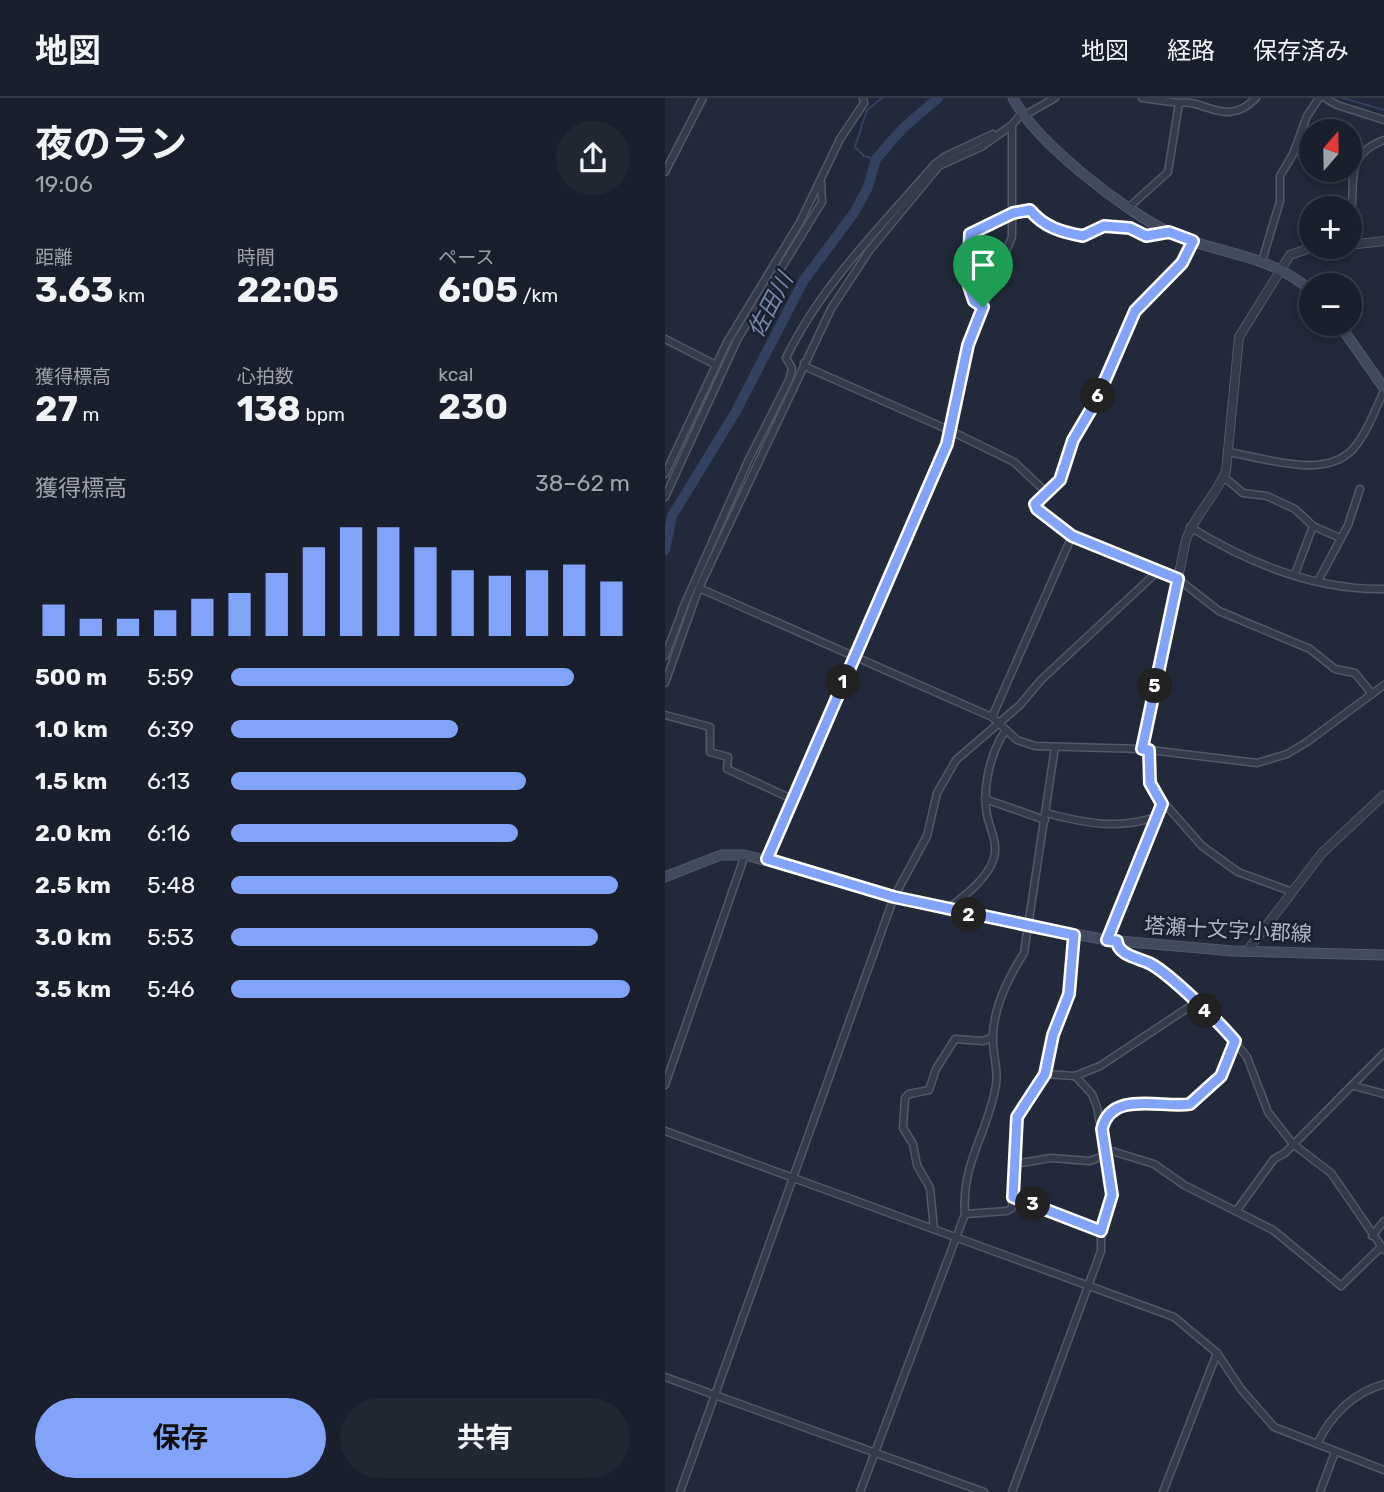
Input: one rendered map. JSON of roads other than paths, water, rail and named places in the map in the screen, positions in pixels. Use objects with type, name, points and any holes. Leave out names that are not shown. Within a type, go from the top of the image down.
[{"type":"main road","points":[[1013,98],[1023,114],[1072,165],[1128,208],[1169,232],[1262,261],[1282,270],[1299,282]]},
{"type":"main road","points":[[1347,336],[1384,390]]},
{"type":"main road","name":"塔瀬十文字小郡線","points":[[665,877],[721,855],[745,855],[946,910],[1074,935],[1247,951],[1384,955]]},
{"type":"street","points":[[665,172],[703,98]]},
{"type":"street","points":[[665,474],[744,311],[800,222],[840,139],[864,103],[863,98]]},
{"type":"street","points":[[665,683],[699,588],[804,361],[831,309],[869,251],[939,166],[981,147],[1023,114],[1055,98]]},
{"type":"street","points":[[1142,98],[1189,102],[1228,112],[1239,110],[1256,98]]},
{"type":"street","points":[[1262,261],[1280,201],[1280,176],[1293,154],[1307,116],[1319,98]]},
{"type":"street","points":[[1325,98],[1337,105],[1384,120]]},
{"type":"street","points":[[1128,208],[1168,172],[1179,103]]},
{"type":"street","points":[[767,859],[951,430],[968,345],[1010,244],[1013,213],[1009,127]]},
{"type":"street","points":[[792,368],[786,358],[822,300],[880,226],[935,164],[946,156],[1009,127]]},
{"type":"street","points":[[1351,196],[1352,177],[1359,157],[1371,145],[1384,140]]},
{"type":"street","points":[[665,497],[737,340],[822,202],[821,181]]},
{"type":"street","points":[[983,307],[974,301],[968,283],[970,234],[1013,213],[1030,210],[1041,222],[1054,229],[1083,236],[1104,226],[1130,228],[1146,236],[1169,232]]},
{"type":"street","points":[[1193,241],[1182,263],[1135,311],[1096,401],[1073,440],[1060,480],[1038,497],[1035,506],[1072,536],[1178,579],[1219,611],[1310,649],[1335,669],[1355,673],[1372,694]]},
{"type":"street","points":[[1362,244],[1384,241]]},
{"type":"street","points":[[1290,891],[1238,872],[1202,846],[1162,804],[1150,783],[1145,750],[1190,527],[1218,491],[1224,477],[1239,337],[1290,255],[1299,252]]},
{"type":"street","points":[[665,339],[716,365]]},
{"type":"street","points":[[665,656],[681,610],[792,368],[804,361]]},
{"type":"street","points":[[804,361],[804,366],[951,430],[1014,462],[1046,492]]},
{"type":"street","points":[[1228,452],[1303,465],[1329,464],[1353,449],[1384,390]]},
{"type":"street","points":[[1224,477],[1247,494],[1267,496],[1295,509],[1313,526],[1340,538]]},
{"type":"street","points":[[1318,581],[1348,524],[1360,489]]},
{"type":"street","points":[[1295,575],[1313,526]]},
{"type":"street","points":[[1190,527],[1243,557],[1295,575],[1351,589],[1384,589]]},
{"type":"street","points":[[992,717],[1072,536]]},
{"type":"street","points":[[680,1492],[894,897],[927,836],[933,804],[944,778],[967,747],[1000,724],[1041,680],[1159,571]]},
{"type":"street","points":[[681,610],[699,588]]},
{"type":"street","points":[[699,588],[992,717],[1005,731],[1024,743],[1055,747],[1145,750],[1246,764],[1265,762],[1307,742],[1384,685]]},
{"type":"street","points":[[665,715],[710,727],[710,752],[728,757],[727,769],[792,799]]},
{"type":"street","points":[[946,910],[968,893],[993,861],[995,843],[985,799],[995,750],[1005,731]]},
{"type":"street","points":[[860,1492],[965,1214],[963,1193],[968,1164],[990,1111],[996,1088],[997,1059],[993,1037],[1005,986],[1024,953],[1030,927],[1055,747]]},
{"type":"street","points":[[1247,951],[1290,891],[1322,853],[1384,795]]},
{"type":"street","points":[[985,799],[1046,816],[1113,826],[1133,825],[1156,817]]},
{"type":"street","points":[[1107,940],[1162,804]]},
{"type":"street","points":[[665,1085],[745,855]]},
{"type":"street","points":[[965,1214],[1007,1211],[1012,1208],[1017,1117],[1045,1074],[1053,1035],[1069,994],[1074,935]]},
{"type":"street","points":[[1014,1164],[1051,1158],[1090,1161],[1105,1152],[1154,1164],[1184,1185],[1283,1236],[1341,1286],[1382,1249],[1331,1172],[1293,1144],[1268,1112],[1254,1070],[1235,1041],[1220,1024],[1157,968],[1119,950],[1117,941]]},
{"type":"street","points":[[1045,1074],[1075,1076],[1100,1066],[1195,1003]]},
{"type":"street","points":[[934,1230],[934,1204],[930,1188],[916,1165],[913,1144],[903,1128],[905,1098],[909,1094],[929,1090],[936,1069],[955,1039],[983,1041],[993,1037]]},
{"type":"street","points":[[1102,1125],[1112,1113],[1131,1104],[1190,1104],[1221,1076],[1235,1041]]},
{"type":"street","points":[[1237,1210],[1274,1159],[1354,1086],[1384,1053]]},
{"type":"street","points":[[1012,1492],[1089,1287],[1101,1251],[1101,1231],[1112,1195],[1102,1125],[1092,1094],[1075,1076]]},
{"type":"street","points":[[1354,1086],[1384,1094]]},
{"type":"street","points":[[665,1131],[1174,1317],[1217,1353],[1241,1389],[1273,1427],[1384,1470]]},
{"type":"street","points":[[1013,1197],[1101,1231]]},
{"type":"street","points":[[1372,1236],[1384,1221]]},
{"type":"street","points":[[1163,1492],[1217,1353]]},
{"type":"street","points":[[665,1377],[984,1492]]},
{"type":"street","points":[[1317,1444],[1347,1403],[1358,1393],[1384,1384]]},
{"type":"street","points":[[1319,1492],[1335,1452]]},
{"type":"waterway","points":[[876,159],[864,156],[855,147],[867,110],[882,98]]},
{"type":"waterway","name":"佐田川","points":[[665,550],[672,516],[735,413],[804,280],[854,213],[868,187],[876,159],[902,129],[938,98]]},
{"type":"waterway","points":[[1343,98],[1384,110]]}]
